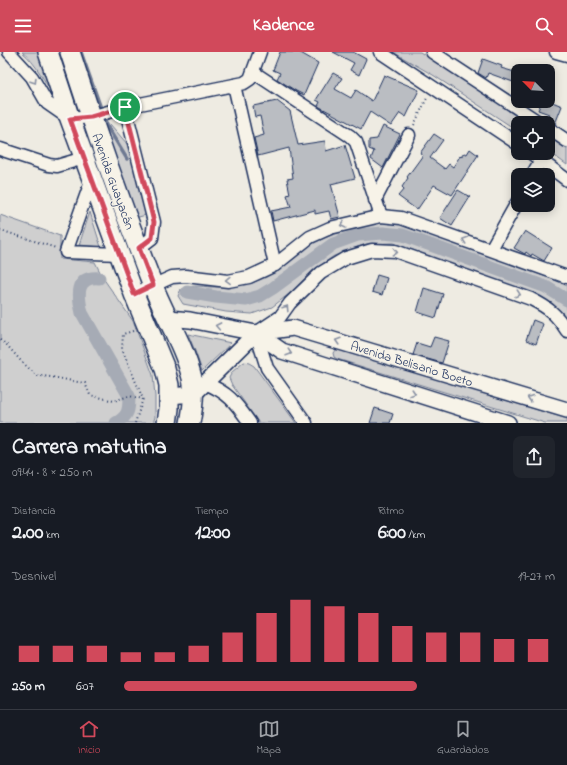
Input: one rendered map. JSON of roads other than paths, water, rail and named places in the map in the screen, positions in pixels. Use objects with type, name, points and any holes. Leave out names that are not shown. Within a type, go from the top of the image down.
[{"type":"main road","name":"Avenida Guayacán","points":[[48,52],[70,119],[119,254],[165,369],[169,396],[167,423]]},
{"type":"main road","name":"Avenida Guayacán","points":[[70,52],[91,117],[153,285],[169,318],[192,378],[200,388],[190,423]]},
{"type":"street","points":[[9,52],[32,77],[47,103],[70,119],[91,117],[125,107],[244,83],[250,79],[260,52]]},
{"type":"street","points":[[380,52],[511,139]]},
{"type":"street","points":[[432,52],[529,116]]},
{"type":"street","points":[[556,52],[567,55]]},
{"type":"street","points":[[253,72],[350,136],[356,142],[360,150],[381,216]]},
{"type":"street","points":[[234,86],[275,265]]},
{"type":"street","points":[[125,107],[154,222],[152,238],[139,248]]},
{"type":"street","points":[[555,133],[567,141]]},
{"type":"street","points":[[375,200],[409,135]]},
{"type":"street","points":[[0,149],[49,165],[57,166],[84,158]]},
{"type":"street","points":[[541,160],[567,180]]},
{"type":"street","points":[[92,179],[66,252],[119,254]]},
{"type":"street","points":[[491,249],[512,212]]},
{"type":"street","points":[[134,294],[172,277],[186,276],[228,281],[249,277],[275,265],[310,237],[330,228],[381,216],[401,218],[567,277]]},
{"type":"street","points":[[200,388],[256,333],[280,317],[290,303],[321,273],[346,258],[372,250],[395,251],[531,299],[546,306],[558,318],[567,331]]},
{"type":"street","name":"Avenida Belisario Boeto","points":[[169,318],[190,320],[256,333],[293,328],[567,410]]},
{"type":"street","points":[[256,333],[267,368],[306,423]]},
{"type":"street","name":"Avenida Belisario Boeto","points":[[256,333],[282,351],[508,423]]},
{"type":"street","points":[[169,396],[200,388],[222,390],[232,399],[250,423]]},
{"type":"waterway","points":[[81,52],[108,128],[127,159]]},
{"type":"waterway","points":[[187,292],[246,300],[260,296],[333,244],[358,235],[383,233],[403,235],[546,287],[567,300]]},
{"type":"waterway","points":[[99,278],[91,278],[86,280],[82,284],[79,294],[82,313],[129,396],[129,405],[126,415],[116,423]]}]
